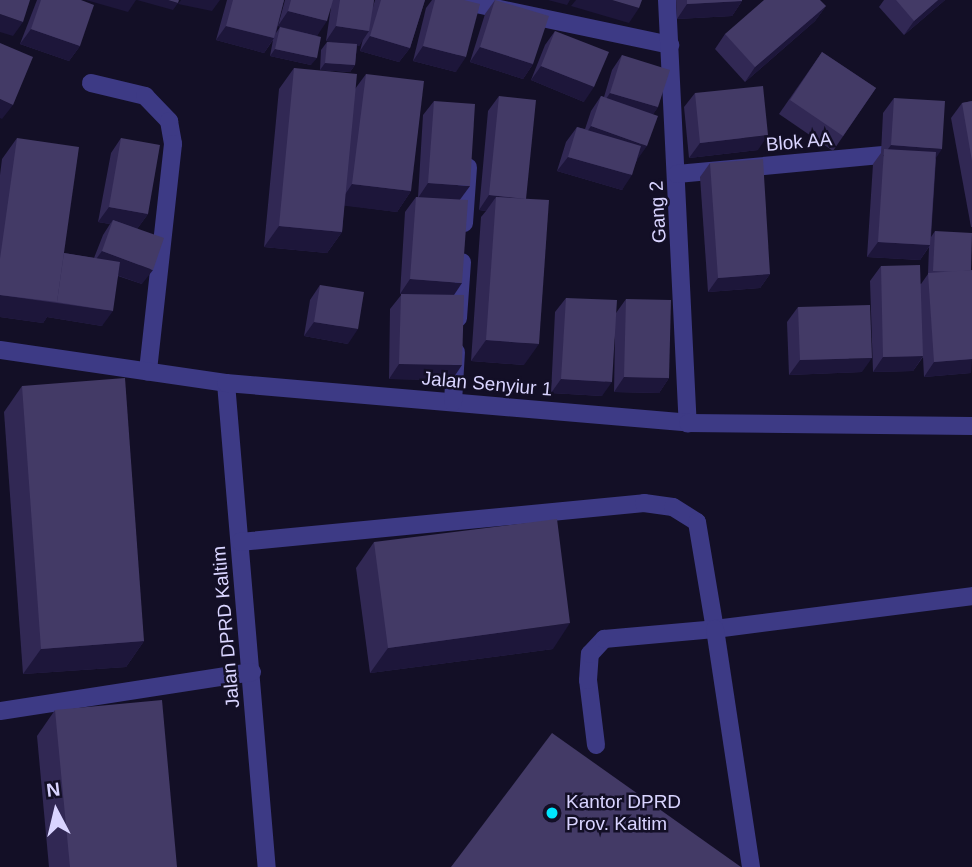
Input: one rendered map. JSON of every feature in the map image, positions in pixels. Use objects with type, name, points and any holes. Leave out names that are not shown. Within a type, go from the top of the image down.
[{"type":"street","points":[[457,0],[670,45]]},
{"type":"street","name":"Gang 2","points":[[667,0],[688,423]]},
{"type":"street","points":[[91,83],[145,96],[169,121],[173,144],[148,372]]},
{"type":"street","points":[[453,402],[469,149]]},
{"type":"street","name":"Blok AA","points":[[677,174],[883,155]]},
{"type":"street","name":"Jalan Senyiur 1","points":[[0,350],[226,383],[688,423],[972,426]]},
{"type":"street","name":"Jalan DPRD Kaltim","points":[[226,383],[267,867]]},
{"type":"street","points":[[240,542],[644,503],[673,507],[696,522],[751,867]]},
{"type":"street","points":[[596,745],[588,681],[590,654],[604,639],[715,629],[972,596]]},
{"type":"street","points":[[0,711],[252,672]]},
{"type":"building","points":[[0,0],[30,0],[23,22],[0,14]]},
{"type":"building","points":[[41,0],[81,0],[94,5],[80,46],[31,29]]},
{"type":"building","points":[[233,0],[284,0],[274,38],[226,26]]},
{"type":"building","points":[[291,0],[333,0],[327,21],[288,11]]},
{"type":"building","points":[[340,0],[374,0],[369,31],[336,26]]},
{"type":"building","points":[[381,0],[425,0],[410,48],[370,36]]},
{"type":"building","points":[[435,0],[464,0],[480,4],[466,57],[423,46]]},
{"type":"building","points":[[495,0],[549,16],[533,64],[480,47]]},
{"type":"building","points":[[612,0],[642,0],[639,8]]},
{"type":"building","points":[[687,0],[742,0],[742,1],[687,4]]},
{"type":"building","points":[[764,0],[820,0],[826,6],[755,67],[725,34]]},
{"type":"building","points":[[896,0],[938,0],[914,21]]},
{"type":"building","points":[[280,27],[321,37],[317,58],[275,49]]},
{"type":"building","points":[[555,31],[609,52],[594,87],[541,66]]},
{"type":"building","points":[[327,42],[357,44],[355,65],[325,63]]},
{"type":"building","points":[[0,43],[33,57],[13,105],[0,99]]},
{"type":"building","points":[[822,52],[876,88],[843,136],[790,100]]},
{"type":"building","points":[[622,55],[670,70],[658,107],[610,93]]},
{"type":"building","points":[[294,68],[357,74],[342,232],[279,226]]},
{"type":"building","points":[[366,74],[424,81],[411,191],[352,184]]},
{"type":"building","points":[[763,86],[768,135],[700,143],[695,93]]},
{"type":"building","points":[[499,96],[536,100],[526,199],[489,195]]},
{"type":"building","points":[[601,96],[658,116],[647,146],[591,126]]},
{"type":"building","points":[[894,98],[945,101],[942,149],[891,145]]},
{"type":"building","points":[[434,101],[475,104],[470,186],[428,183]]},
{"type":"building","points":[[972,101],[972,161],[962,103]]},
{"type":"building","points":[[577,127],[641,146],[632,175],[568,157]]},
{"type":"building","points":[[17,138],[79,147],[57,302],[0,295],[0,259]]},
{"type":"building","points":[[121,138],[160,145],[148,214],[109,207]]},
{"type":"building","points":[[884,149],[936,152],[930,245],[878,242]]},
{"type":"building","points":[[763,159],[770,274],[718,278],[710,163]]},
{"type":"building","points":[[416,197],[468,200],[462,283],[410,279]]},
{"type":"building","points":[[496,197],[549,200],[539,344],[486,340]]},
{"type":"building","points":[[113,220],[164,238],[153,270],[102,251]]},
{"type":"building","points":[[935,231],[972,233],[971,270],[933,271]]},
{"type":"building","points":[[64,253],[120,262],[113,311],[56,302]]},
{"type":"building","points":[[920,265],[923,356],[883,357],[881,266]]},
{"type":"building","points":[[972,270],[972,359],[934,362],[928,273]]},
{"type":"building","points":[[320,285],[364,292],[358,329],[314,322]]},
{"type":"building","points":[[401,294],[464,295],[462,365],[399,364]]},
{"type":"building","points":[[566,298],[617,300],[612,382],[561,379]]},
{"type":"building","points":[[626,299],[671,300],[669,378],[624,377]]},
{"type":"building","points":[[870,305],[872,358],[800,360],[798,307]]},
{"type":"building","points":[[125,378],[144,641],[41,649],[22,386]]},
{"type":"building","points":[[557,519],[570,623],[388,648],[374,542]]},
{"type":"building","points":[[162,700],[177,867],[70,867],[55,710]]},
{"type":"building","name":"Kantor DPRD Prov. Kaltim","points":[[552,733],[741,867],[451,867]]},
{"type":"place","name":"Kantor DPRD Prov. Kaltim","points":[[552,813]]}]
